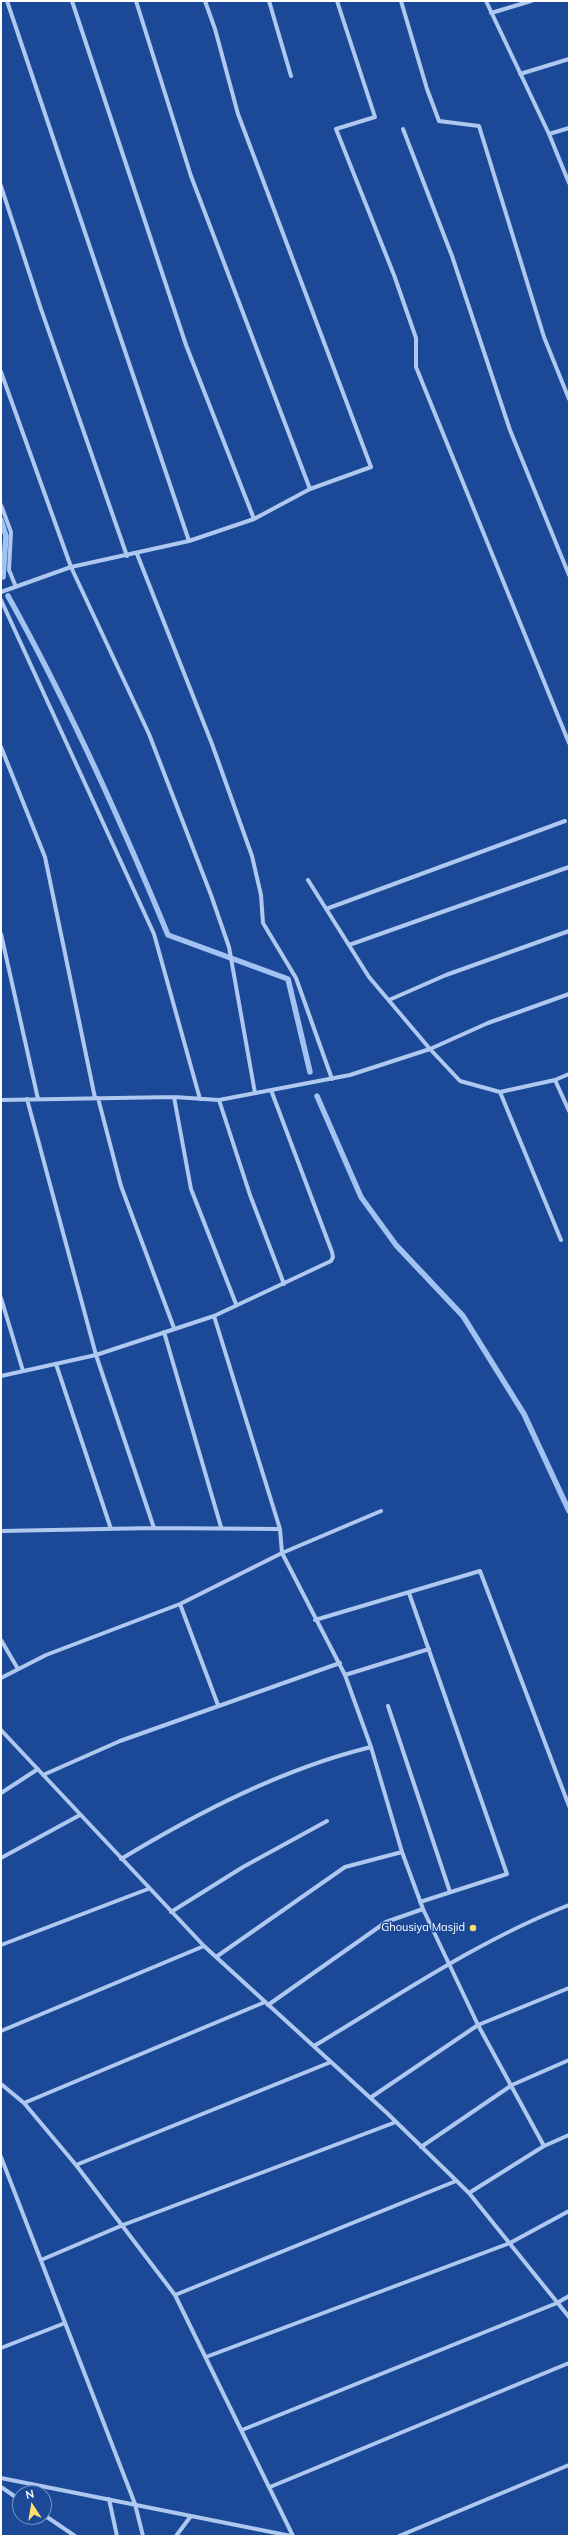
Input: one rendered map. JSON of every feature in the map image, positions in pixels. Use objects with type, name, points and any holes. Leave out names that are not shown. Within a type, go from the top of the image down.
[{"type":"street","points":[[7,1],[189,541]]},
{"type":"street","points":[[72,1],[186,346],[254,519]]},
{"type":"street","points":[[136,1],[191,176],[310,489]]},
{"type":"street","points":[[1,592],[71,567],[137,554],[189,541],[254,519],[310,489],[371,467],[238,114],[215,29],[205,1]]},
{"type":"street","points":[[269,1],[291,76]]},
{"type":"street","points":[[337,1],[375,117],[336,129],[394,275],[416,338],[416,367],[569,743]]},
{"type":"street","points":[[401,1],[427,89],[439,121],[479,126],[544,337],[569,399]]},
{"type":"street","points":[[486,1],[549,134],[569,183]]},
{"type":"street","points":[[491,13],[531,1]]},
{"type":"street","points":[[520,74],[569,59]]},
{"type":"street","points":[[549,134],[569,128]]},
{"type":"street","points":[[402,129],[452,256],[510,430],[569,575]]},
{"type":"street","points":[[1,186],[41,309],[127,556]]},
{"type":"street","points":[[1,372],[71,567],[149,734],[229,947],[254,1093]]},
{"type":"street","points":[[1,505],[11,532],[9,570],[16,587]]},
{"type":"street","points":[[137,554],[212,744],[252,856],[263,923],[296,978],[332,1079]]},
{"type":"street","points":[[1,600],[154,934],[200,1099]]},
{"type":"street","points":[[1,747],[45,857],[96,1098],[121,1186],[174,1328]]},
{"type":"street","points":[[326,909],[565,821]]},
{"type":"street","points":[[349,945],[569,867]]},
{"type":"street","points":[[308,880],[369,977],[430,1049],[460,1081],[500,1092],[555,1080],[569,1074]]},
{"type":"street","points":[[389,1000],[446,975],[569,931]]},
{"type":"street","points":[[1,934],[38,1099]]},
{"type":"street","points":[[1,1100],[174,1097],[219,1100],[332,1079],[350,1075],[430,1049],[488,1023],[569,994]]},
{"type":"street","points":[[555,1080],[569,1111]]},
{"type":"street","points":[[1,1376],[96,1355],[214,1316],[236,1304],[284,1284],[331,1260],[333,1257],[271,1090]]},
{"type":"street","points":[[500,1092],[561,1240]]},
{"type":"street","points":[[174,1097],[191,1189],[236,1304]]},
{"type":"street","points":[[27,1099],[96,1355],[154,1528]]},
{"type":"street","points":[[219,1100],[250,1195],[284,1284]]},
{"type":"street","points":[[1,1298],[23,1371]]},
{"type":"street","points":[[214,1316],[280,1529],[282,1553],[315,1620],[340,1663],[345,1675],[371,1747],[402,1852],[423,1910],[448,1966],[478,2025],[544,2146]]},
{"type":"street","points":[[164,1332],[220,1527]]},
{"type":"street","points":[[56,1364],[111,1529]]},
{"type":"street","points":[[1,1678],[46,1655],[180,1604],[282,1553],[381,1511]]},
{"type":"street","points":[[1,1531],[220,1527],[280,1529]]},
{"type":"street","points":[[315,1620],[480,1571],[569,1806]]},
{"type":"street","points":[[409,1592],[507,1874],[420,1902]]},
{"type":"street","points":[[180,1604],[218,1705]]},
{"type":"street","points":[[1,1640],[18,1669]]},
{"type":"street","points":[[345,1675],[429,1649]]},
{"type":"street","points":[[43,1775],[120,1740],[340,1663]]},
{"type":"street","points":[[388,1706],[450,1892]]},
{"type":"street","points":[[1,1730],[148,1889],[204,1946],[396,2122],[469,2194],[569,2317]]},
{"type":"street","points":[[121,1859],[188,1819],[292,1771],[332,1757],[371,1747]]},
{"type":"street","points":[[1,1793],[38,1770]]},
{"type":"street","points":[[1,1858],[80,1815]]},
{"type":"street","points":[[171,1912],[243,1867],[327,1821]]},
{"type":"street","points":[[216,1957],[345,1867],[402,1852]]},
{"type":"street","points":[[1,1945],[148,1889]]},
{"type":"street","points":[[314,2046],[448,1966],[541,1916],[569,1905]]},
{"type":"street","points":[[24,2103],[267,2003],[386,1922],[423,1910]]},
{"type":"street","points":[[1,2031],[204,1946]]},
{"type":"street","points":[[370,2098],[478,2025],[569,1988]]},
{"type":"street","points":[[421,2147],[512,2085],[569,2060]]},
{"type":"street","points":[[76,2165],[331,2062]]},
{"type":"street","points":[[1,2084],[24,2103],[76,2165],[175,2295],[270,2487],[292,2536]]},
{"type":"street","points":[[41,2260],[123,2225],[396,2122]]},
{"type":"street","points":[[469,2194],[544,2146],[569,2135]]},
{"type":"street","points":[[1,2157],[135,2504],[143,2536]]},
{"type":"street","points":[[175,2295],[456,2181]]},
{"type":"street","points":[[206,2357],[510,2243],[569,2211]]},
{"type":"street","points":[[242,2430],[557,2303],[569,2296]]},
{"type":"street","points":[[1,2348],[65,2323]]},
{"type":"street","points":[[270,2487],[569,2363]]},
{"type":"street","points":[[399,2536],[569,2465]]},
{"type":"street","points":[[1,2478],[292,2536]]},
{"type":"street","points":[[1,2487],[12,2495]]},
{"type":"street","points":[[109,2499],[117,2536]]},
{"type":"street","points":[[176,2536],[191,2516]]},
{"type":"street","points":[[52,2521],[75,2536]]},
{"type":"waterway","points":[[1,520],[6,536],[3,577]]},
{"type":"waterway","points":[[8,596],[52,679],[93,763],[168,935],[288,979],[310,1072]]},
{"type":"waterway","points":[[317,1096],[361,1197],[396,1245],[463,1316],[524,1414],[569,1511]]},
{"type":"place","name":"Ghousiya Masjid","points":[[473,1928]]}]
